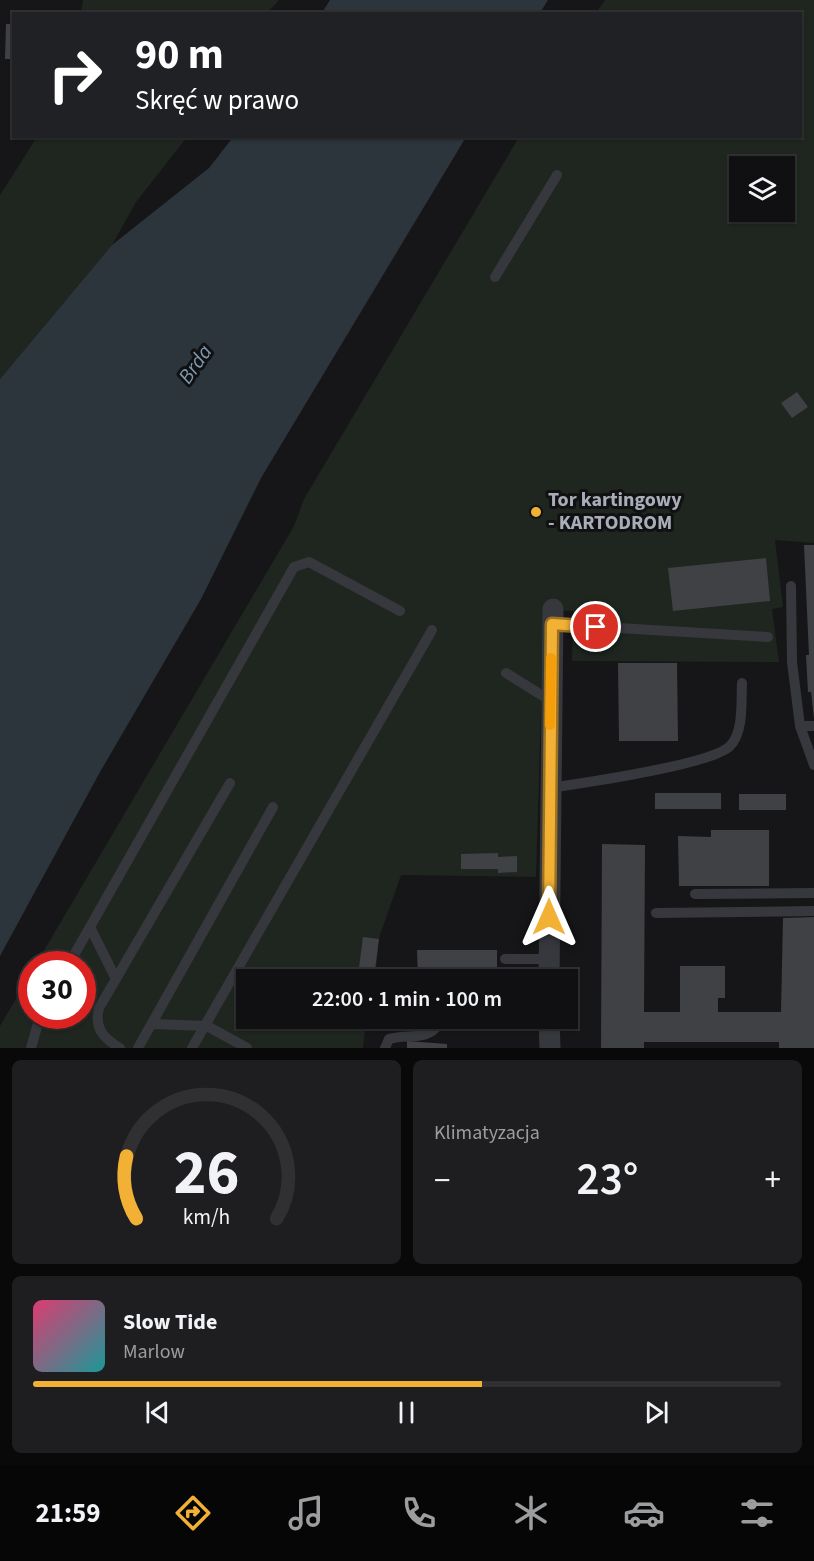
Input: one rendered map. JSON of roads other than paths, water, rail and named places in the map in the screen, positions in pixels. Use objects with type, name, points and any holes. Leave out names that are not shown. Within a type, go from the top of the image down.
[{"type":"street","points":[[549,969],[550,701],[553,616]]},
{"type":"street","points":[[549,1029],[550,1048]]},
{"type":"lane","points":[[495,277],[557,175]]},
{"type":"lane","points":[[76,951],[294,567],[309,562],[400,611]]},
{"type":"lane","points":[[791,586],[792,662],[800,726],[814,765]]},
{"type":"lane","points":[[553,616],[768,638]]},
{"type":"lane","points":[[192,1048],[207,1026],[432,630]]},
{"type":"lane","points":[[506,673],[550,701]]},
{"type":"lane","points":[[550,788],[598,781],[714,756],[731,745],[737,734],[742,683]]},
{"type":"lane","points":[[800,726],[814,726]]},
{"type":"lane","points":[[120,1048],[106,1040],[96,1020],[99,1008],[230,783]]},
{"type":"lane","points":[[138,1048],[273,807]]},
{"type":"lane","points":[[696,894],[814,893]]},
{"type":"lane","points":[[656,913],[814,911]]},
{"type":"lane","points":[[90,927],[116,979]]},
{"type":"lane","points":[[505,959],[549,969]]},
{"type":"lane","points":[[152,1024],[207,1026],[247,1048]]},
{"type":"lane","points":[[31,1048],[36,1029]]},
{"type":"lane","points":[[385,1048],[389,1039],[424,1036],[435,1029]]},
{"type":"water","points":[[330,0],[548,0],[541,12],[323,12]]},
{"type":"water","name":"Brda","points":[[232,138],[465,138],[261,478],[201,599],[100,772],[0,956],[0,379],[112,245],[209,168]]},
{"type":"place","name":"Tor kartingowy - KARTODROM","points":[[536,512]]}]
